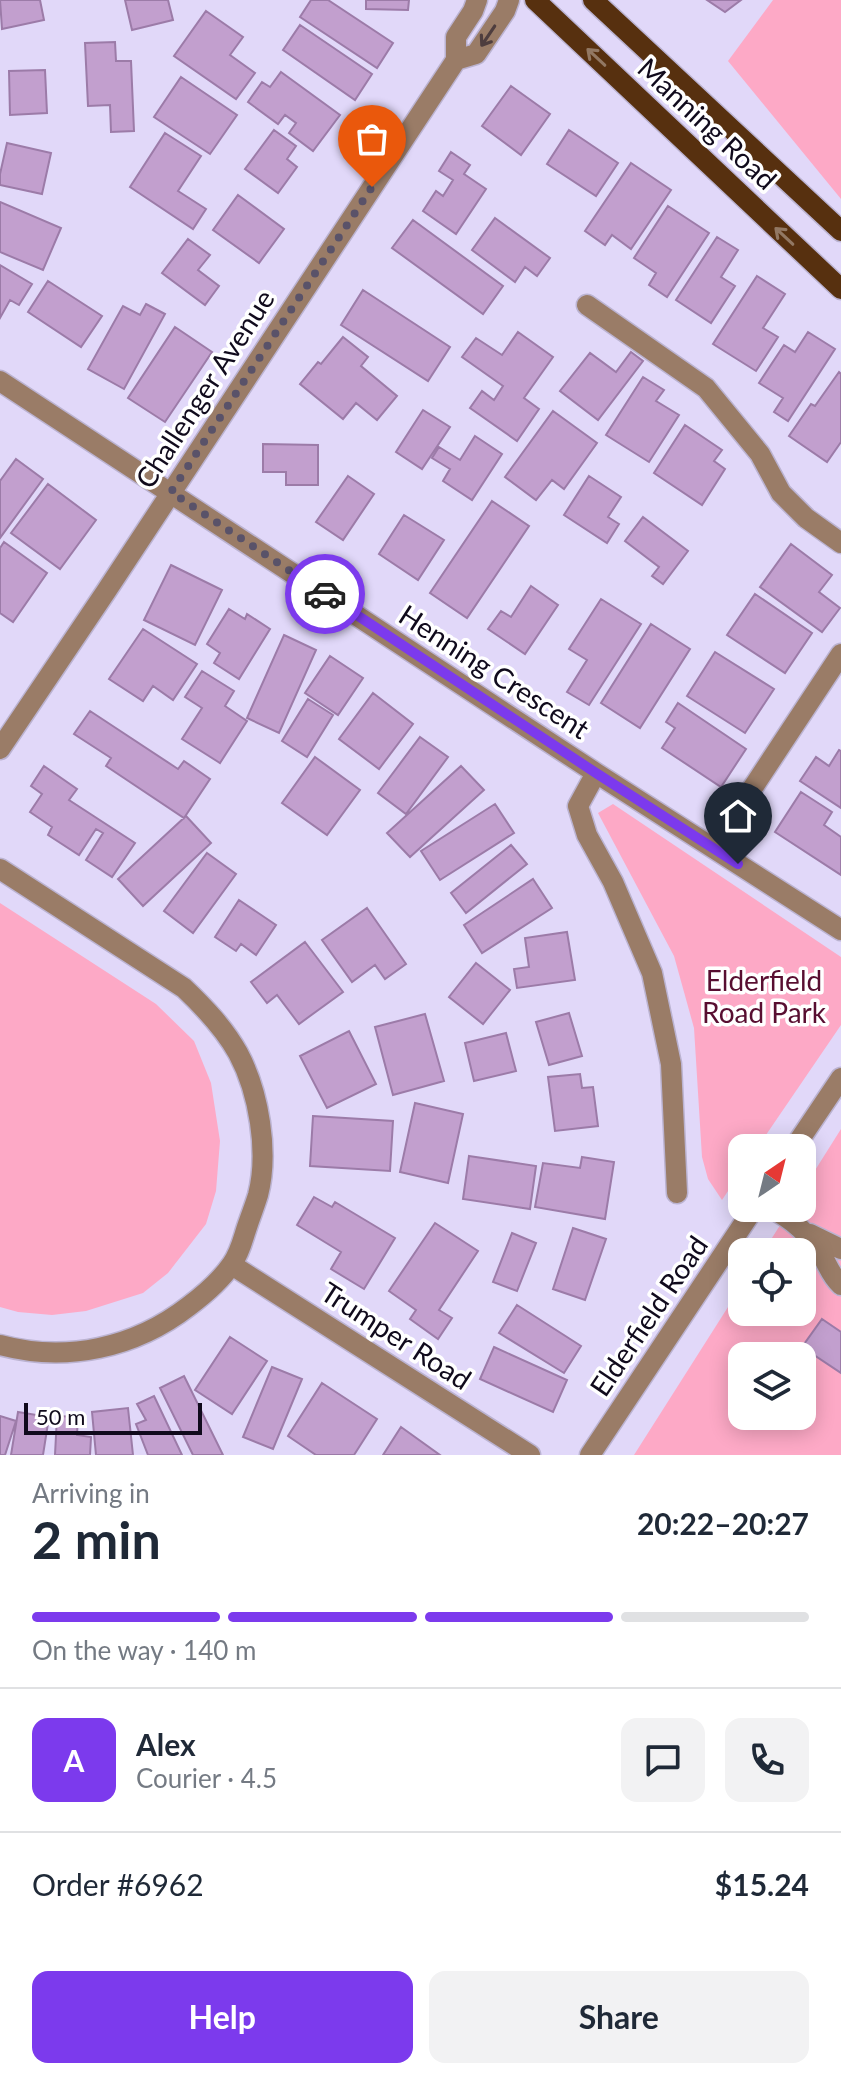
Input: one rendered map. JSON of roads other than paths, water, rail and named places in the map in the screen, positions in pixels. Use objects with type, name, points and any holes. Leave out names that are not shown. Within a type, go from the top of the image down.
[{"type":"main road","name":"Manning Road","points":[[535,0],[841,289]]},
{"type":"main road","name":"Manning Road","points":[[593,0],[841,231]]},
{"type":"street","name":"Challenger Avenue","points":[[0,749],[456,60],[456,37],[477,0]]},
{"type":"street","name":"Challenger Avenue","points":[[456,60],[476,54],[509,0]]},
{"type":"street","points":[[587,305],[706,388],[760,454],[781,493],[806,518],[841,543]]},
{"type":"street","name":"Henning Crescent","points":[[0,381],[596,773],[841,930]]},
{"type":"street","points":[[713,848],[841,654]]},
{"type":"street","name":"Henning Crescent","points":[[596,773],[578,806],[587,835],[613,882],[652,973],[671,1064],[677,1193]]},
{"type":"street","points":[[0,869],[184,988],[209,1012],[239,1055],[262,1127],[259,1193],[240,1250],[232,1265],[201,1297],[175,1318],[147,1334],[116,1345],[78,1352],[41,1353],[0,1345]]},
{"type":"street","points":[[803,1134],[841,1078]]},
{"type":"street","name":"Elderfield Road","points":[[590,1455],[745,1222]]},
{"type":"street","points":[[794,1222],[815,1245],[830,1273],[841,1285]]},
{"type":"street","points":[[803,1230],[841,1249]]},
{"type":"street","name":"Trumper Road","points":[[232,1265],[530,1455]]},
{"type":"park label","name":"Elderfield Road Park","points":[[764,997]]}]
